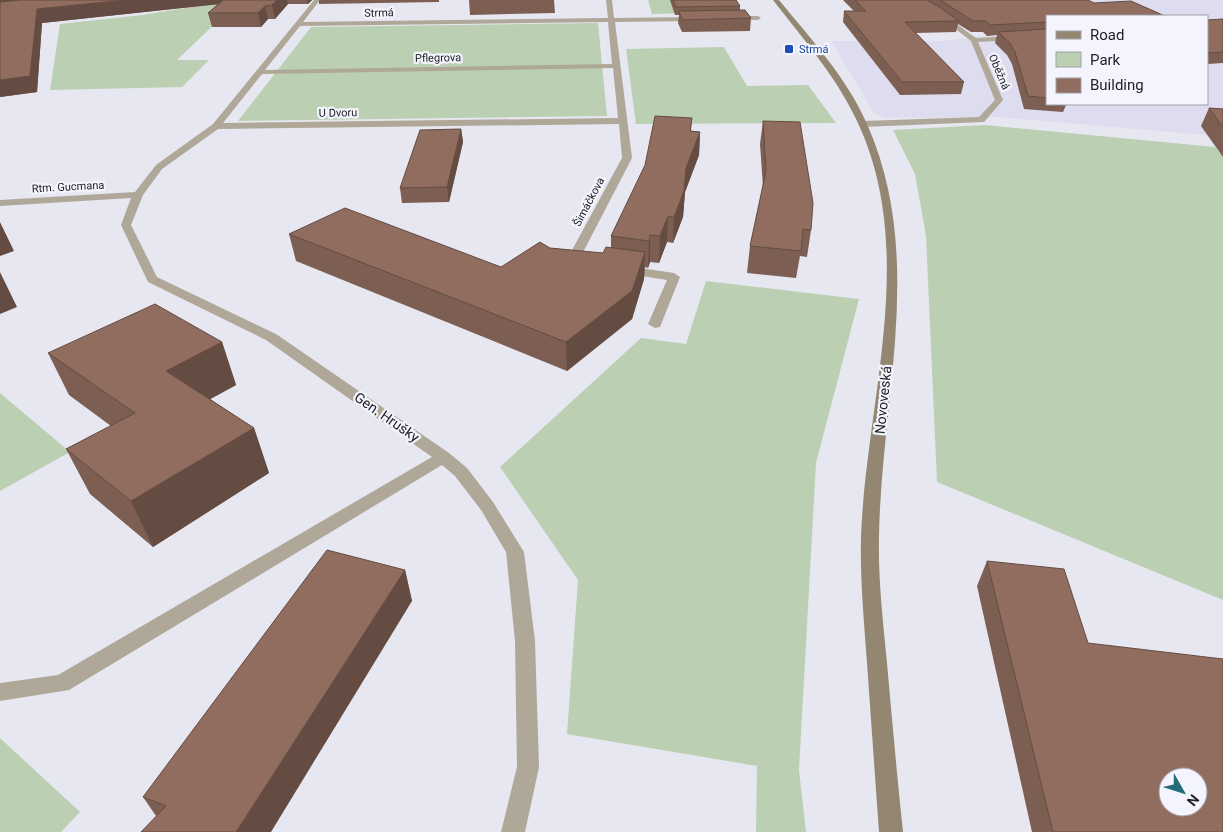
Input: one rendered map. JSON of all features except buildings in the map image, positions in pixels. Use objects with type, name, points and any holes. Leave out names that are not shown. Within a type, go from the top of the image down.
[{"type":"street","points":[[216,126],[300,24],[317,0]]},
{"type":"street","name":"Šimáčkova","points":[[590,265],[571,262],[627,158],[609,0]]},
{"type":"street","name":"Novoveská","points":[[776,0],[827,64],[863,124],[881,173],[891,230],[892,275],[888,347],[871,520],[872,609],[891,832]]},
{"type":"street","points":[[914,0],[942,16],[974,40],[1046,36]]},
{"type":"street","points":[[723,19],[758,18]]},
{"type":"street","name":"Strmá","points":[[300,24],[705,19]]},
{"type":"street","name":"Oběžná","points":[[863,124],[981,120],[999,100],[974,40]]},
{"type":"street","name":"Pflegrova","points":[[259,72],[616,66]]},
{"type":"street","name":"U Dvoru","points":[[216,126],[622,121]]},
{"type":"street","name":"Gen. Hrušky","points":[[216,126],[159,167],[138,195],[126,225],[152,279],[271,337],[443,457],[461,472],[488,506],[515,552],[526,641],[528,767],[513,832]]},
{"type":"street","name":"Rtm. Gucmana","points":[[0,203],[138,195]]},
{"type":"street","points":[[618,269],[674,277],[655,324]]},
{"type":"street","points":[[0,692],[62,684],[443,457]]},
{"type":"shaded area","points":[[925,0],[1223,0],[1223,157],[1206,135],[997,117],[885,118],[874,113],[831,41],[944,41],[981,36],[1046,32],[1046,105],[1208,105],[1208,15],[1046,16]]},
{"type":"green space","points":[[648,0],[692,0],[698,13],[652,14]]},
{"type":"green space","points":[[217,3],[225,14],[177,60],[209,60],[182,87],[50,90],[60,24],[142,15]]},
{"type":"green space","points":[[598,23],[607,116],[238,121],[311,27]]},
{"type":"green space","points":[[724,47],[747,86],[808,85],[836,123],[636,124],[626,49]]},
{"type":"green space","points":[[985,125],[1215,147],[1223,157],[1223,600],[937,482],[926,236],[915,174],[893,130]]},
{"type":"green space","points":[[706,281],[859,299],[816,463],[799,770],[806,832],[756,832],[757,766],[567,734],[578,580],[500,467],[641,338],[686,344]]},
{"type":"green space","points":[[0,393],[70,452],[0,491]]},
{"type":"green space","points":[[0,738],[80,812],[61,832],[0,832]]},
{"type":"place","name":"Strmá","points":[[789,49]]}]
